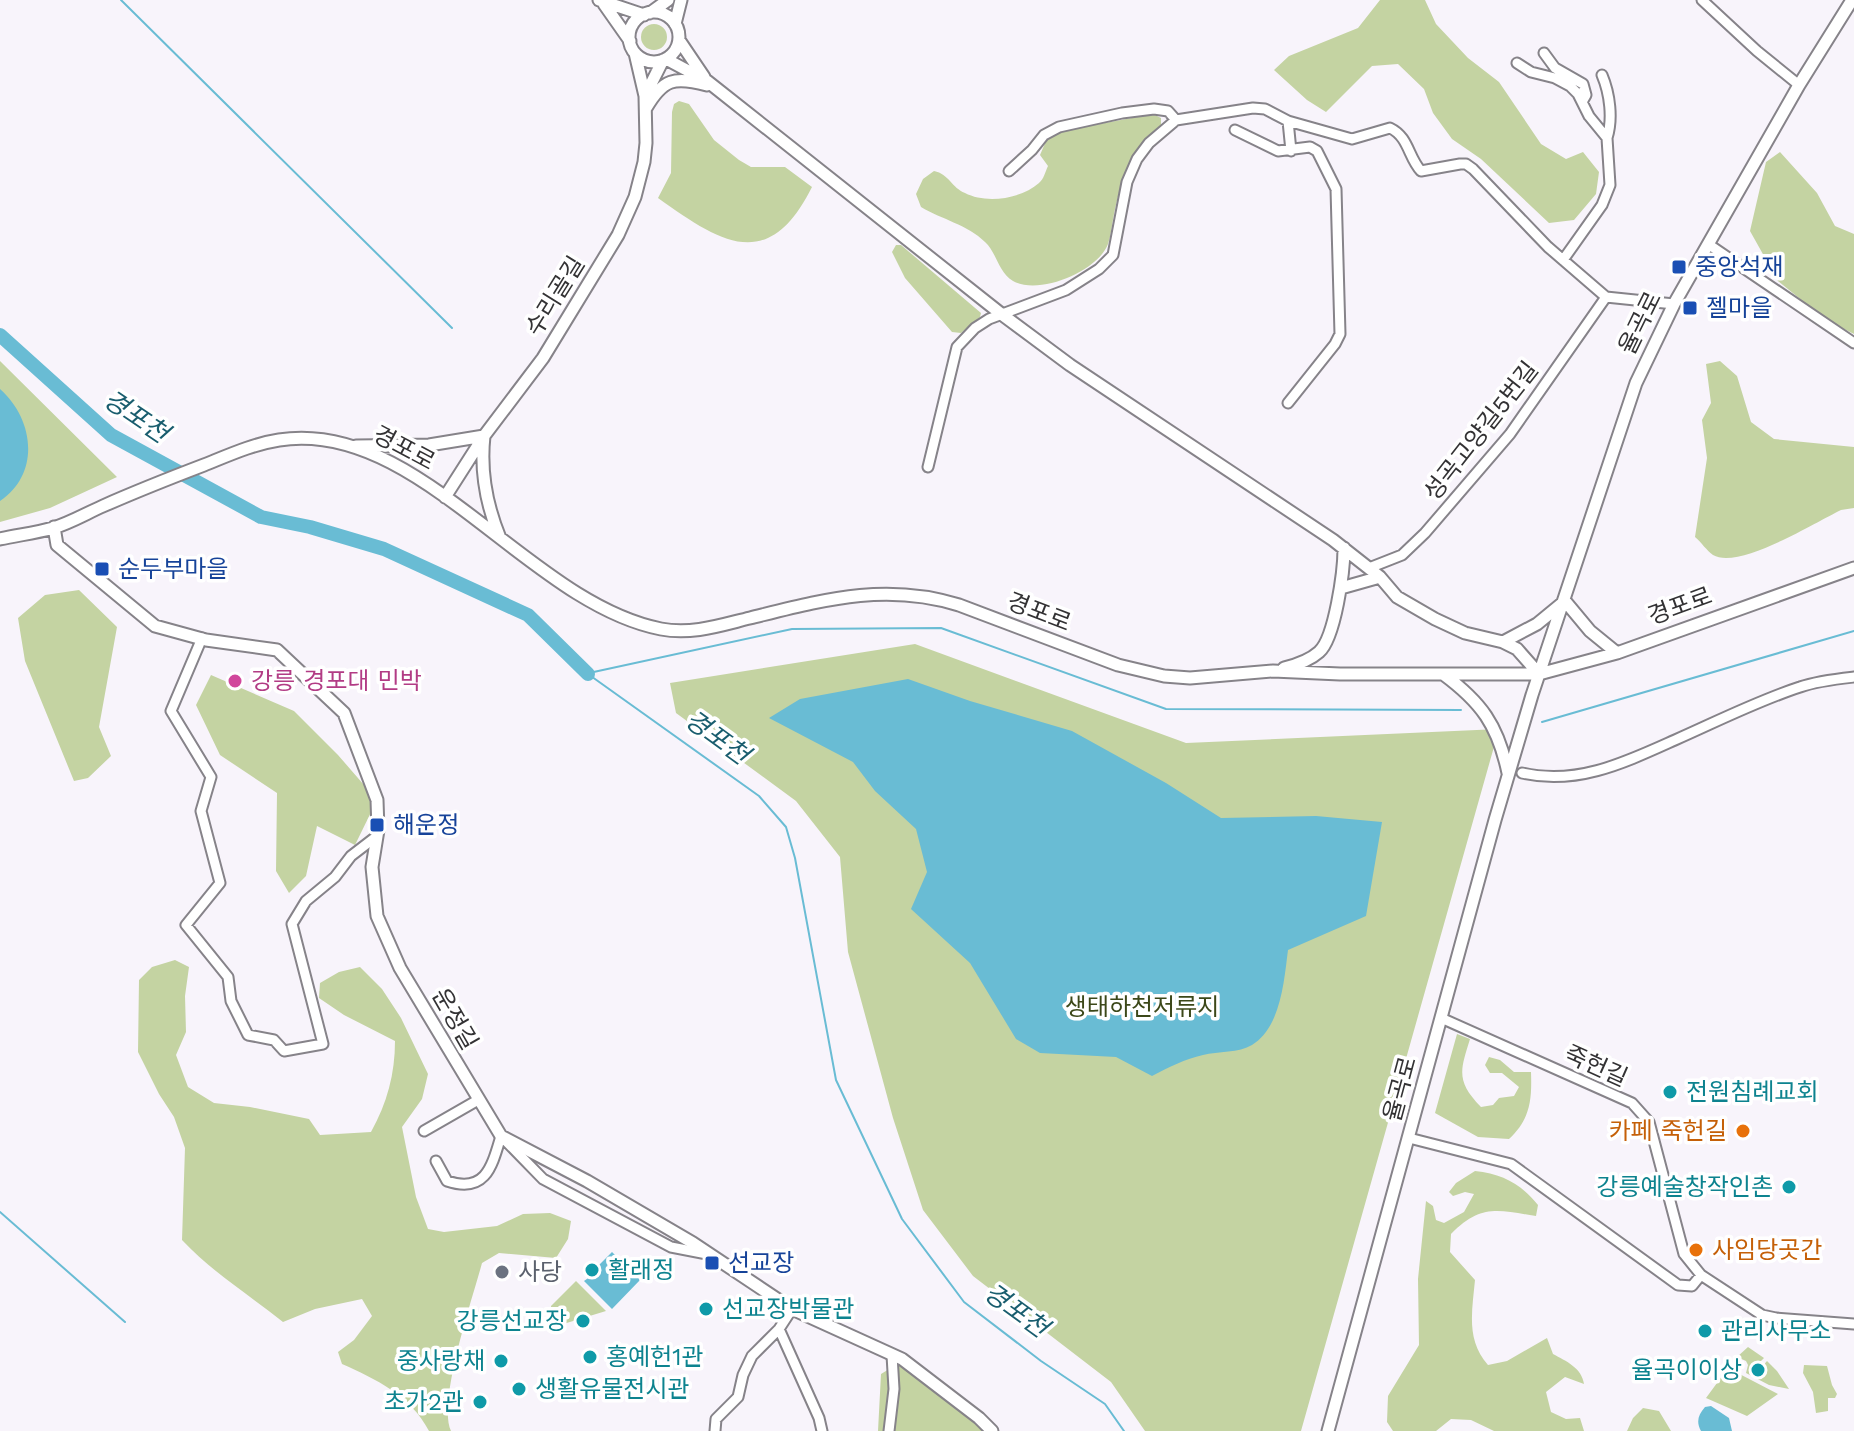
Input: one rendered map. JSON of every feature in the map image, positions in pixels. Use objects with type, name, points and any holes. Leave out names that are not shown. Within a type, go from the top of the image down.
[{"type":"street","points":[[630,41],[633,25],[668,0]]},
{"type":"street","points":[[681,0],[675,24],[679,40],[712,84]]},
{"type":"street","points":[[1702,0],[1802,87]]},
{"type":"street","name":"율곡로","points":[[1328,1431],[1513,758],[1636,383],[1674,304],[1852,0]]},
{"type":"street","points":[[601,2],[647,14],[662,14],[675,24]]},
{"type":"street","points":[[601,2],[630,41],[635,53],[650,62],[665,60],[674,52],[679,40]]},
{"type":"street","name":"수리골길","points":[[445,497],[484,436],[543,358],[618,235],[635,197],[644,162],[645,96],[635,53]]},
{"type":"street","points":[[1544,53],[1555,68],[1583,84],[1586,95],[1582,102]]},
{"type":"street","points":[[665,60],[712,84],[1000,313],[1070,365],[1344,548],[1380,577],[1397,597],[1465,633],[1503,642],[1517,649],[1539,674]]},
{"type":"street","name":"수리골길","points":[[645,96],[665,60]]},
{"type":"street","points":[[1517,63],[1531,72],[1555,78],[1570,86],[1607,138]]},
{"type":"street","points":[[1563,260],[1602,205],[1610,185],[1607,138],[1611,121],[1608,90],[1602,75]]},
{"type":"street","points":[[645,109],[666,83],[688,80],[712,84]]},
{"type":"street","points":[[928,467],[957,347],[975,328],[1000,313],[1066,290],[1099,269],[1113,255],[1127,182],[1137,159],[1149,143],[1176,120],[1253,108],[1265,109],[1288,121],[1352,139],[1381,128],[1390,128],[1404,137],[1421,171],[1466,164],[1563,260],[1606,297],[1674,304]]},
{"type":"street","points":[[1009,171],[1044,135],[1059,127],[1154,109],[1168,111],[1176,120]]},
{"type":"street","points":[[1288,121],[1291,151]]},
{"type":"street","points":[[1235,130],[1278,151],[1310,147],[1317,151],[1336,189],[1340,334],[1288,403]]},
{"type":"street","points":[[1708,244],[1854,343]]},
{"type":"street","name":"성곡고양길5번길","points":[[1369,568],[1402,555],[1425,533],[1510,434],[1606,297]]},
{"type":"street","points":[[355,446],[429,445],[484,436],[483,477],[501,539]]},
{"type":"street","name":"경포로","points":[[0,539],[54,527],[248,447],[304,438],[355,446],[414,476],[578,596],[630,621],[660,629],[712,629],[857,594],[908,594],[959,605],[1118,665],[1142,672],[1190,678],[1273,671],[1539,674],[1617,653],[1854,568]]},
{"type":"street","name":"운정길","points":[[54,527],[57,545],[155,626],[202,638],[277,650],[344,713],[377,800],[377,836],[372,867],[377,916],[400,968],[501,1136],[587,1181],[792,1309],[892,1355],[968,1409],[992,1431]]},
{"type":"street","points":[[1273,671],[1309,659],[1325,645],[1341,588],[1344,548]]},
{"type":"street","points":[[1341,588],[1380,577]]},
{"type":"street","points":[[1503,642],[1537,624],[1565,601],[1590,631],[1617,653]]},
{"type":"street","points":[[202,638],[171,711],[211,777],[201,811],[220,883],[186,925],[228,977],[231,1001],[248,1035],[274,1040],[284,1051],[323,1044],[292,924],[306,901],[335,877],[351,856],[377,836]]},
{"type":"street","points":[[1442,673],[1472,696],[1486,714],[1503,748],[1508,776]]},
{"type":"street","points":[[1522,773],[1557,777],[1588,774],[1615,766],[1804,685],[1854,677]]},
{"type":"street","name":"죽헌길","points":[[1441,1018],[1632,1103],[1649,1122],[1684,1254],[1701,1275],[1762,1315],[1854,1324]]},
{"type":"street","points":[[424,1131],[478,1100]]},
{"type":"street","points":[[436,1161],[447,1181],[459,1185],[474,1184],[486,1175],[501,1136],[543,1179],[671,1247],[707,1254]]},
{"type":"street","points":[[1409,1138],[1511,1164],[1678,1285],[1692,1286],[1701,1275]]},
{"type":"street","points":[[715,1431],[716,1419],[738,1397],[752,1356],[779,1329],[792,1309]]},
{"type":"street","points":[[779,1329],[822,1431]]},
{"type":"street","points":[[889,1431],[894,1389],[892,1355]]},
{"type":"green space","points":[[1380,0],[1425,0],[1436,24],[1468,58],[1499,82],[1541,144],[1566,159],[1583,152],[1599,172],[1596,194],[1574,220],[1549,223],[1481,159],[1452,139],[1433,113],[1424,89],[1398,64],[1372,66],[1326,112],[1307,100],[1274,70],[1289,56],[1358,28]]},
{"type":"green space","points":[[654,24],[663,28],[667,37],[663,46],[654,50],[645,46],[641,37],[645,28]]},
{"type":"green space","points":[[679,101],[689,104],[714,140],[739,160],[751,167],[785,167],[812,187],[795,215],[778,232],[760,241],[742,242],[722,237],[658,198],[671,173],[672,112],[674,104]]},
{"type":"green space","points":[[1153,114],[1161,118],[1161,125],[1142,144],[1124,176],[1108,244],[1093,263],[1052,283],[1024,285],[1013,281],[1004,273],[985,242],[963,227],[921,207],[916,194],[923,179],[934,171],[973,196],[993,199],[1023,193],[1041,181],[1048,166],[1040,155],[1046,141],[1062,131]]},
{"type":"green space","points":[[1780,152],[1817,193],[1835,226],[1854,234],[1854,334],[1826,320],[1778,281],[1750,231],[1766,162]]},
{"type":"green space","points":[[896,245],[901,245],[981,313],[980,317],[961,333],[952,332],[905,278],[892,252]]},
{"type":"green space","points":[[0,361],[117,477],[50,508],[0,522]]},
{"type":"green space","points":[[1720,361],[1737,376],[1751,422],[1774,439],[1854,447],[1854,508],[1841,510],[1777,543],[1740,556],[1725,558],[1713,555],[1695,537],[1707,458],[1702,420],[1711,403],[1706,364]]},
{"type":"green space","points":[[79,590],[117,627],[99,727],[111,756],[88,778],[74,781],[25,661],[18,618],[45,595]]},
{"type":"green space","name":"생태하천저류지","points":[[915,644],[1186,743],[1499,729],[1301,1431],[1145,1431],[1111,1382],[973,1276],[923,1210],[893,1118],[848,952],[840,857],[796,801],[676,713],[670,683]]},
{"type":"green space","points":[[211,675],[294,711],[377,800],[355,845],[317,826],[306,876],[289,893],[276,871],[277,793],[220,755],[196,705]]},
{"type":"green space","points":[[175,960],[189,967],[185,996],[186,1032],[176,1055],[188,1087],[214,1103],[309,1119],[320,1135],[371,1132],[389,1088],[395,1041],[344,1015],[319,998],[320,983],[339,972],[360,967],[382,989],[401,1018],[428,1074],[422,1099],[402,1127],[416,1197],[428,1229],[444,1232],[497,1226],[523,1214],[550,1213],[571,1221],[568,1239],[556,1258],[499,1253],[482,1263],[452,1374],[448,1417],[451,1431],[429,1431],[403,1398],[342,1364],[338,1352],[354,1340],[372,1316],[362,1299],[315,1309],[283,1322],[218,1273],[182,1240],[185,1148],[174,1117],[138,1052],[139,980],[152,967]]},
{"type":"green space","points":[[1457,1034],[1470,1039],[1462,1075],[1467,1090],[1481,1107],[1493,1105],[1499,1098],[1514,1096],[1519,1087],[1502,1073],[1490,1073],[1485,1065],[1489,1057],[1500,1060],[1514,1072],[1531,1072],[1528,1109],[1509,1139],[1478,1137],[1435,1113]]},
{"type":"green space","points":[[1475,1171],[1511,1181],[1538,1205],[1536,1216],[1490,1212],[1471,1218],[1451,1234],[1450,1252],[1475,1280],[1472,1325],[1476,1346],[1488,1365],[1507,1361],[1547,1338],[1553,1354],[1577,1369],[1584,1384],[1565,1377],[1546,1392],[1551,1412],[1566,1419],[1580,1418],[1584,1431],[1494,1431],[1471,1420],[1451,1419],[1436,1431],[1393,1431],[1387,1422],[1388,1396],[1419,1345],[1418,1279],[1426,1201],[1433,1206],[1436,1220],[1444,1223],[1464,1212],[1474,1194],[1465,1192],[1453,1196],[1449,1192],[1456,1183]]},
{"type":"green space","points":[[576,1281],[606,1311],[560,1325],[551,1319],[551,1306]]},
{"type":"green space","points":[[1748,1347],[1764,1358],[1753,1369],[1756,1374],[1763,1372],[1761,1368],[1767,1361],[1789,1389],[1769,1385],[1746,1373],[1746,1361],[1737,1357]]},
{"type":"green space","points":[[899,1363],[975,1415],[983,1431],[878,1431],[881,1374]]},
{"type":"green space","points":[[1804,1365],[1827,1366],[1837,1394],[1835,1398],[1828,1398],[1828,1411],[1816,1413],[1813,1392],[1803,1373]]},
{"type":"green space","points":[[1728,1368],[1778,1394],[1747,1416],[1706,1398]]},
{"type":"green space","points":[[1643,1408],[1659,1411],[1671,1431],[1627,1431],[1633,1418]]},
{"type":"water","points":[[0,389],[20,415],[28,446],[22,476],[0,501]]},
{"type":"water","name":"생태하천저류지","points":[[908,679],[1072,731],[1166,783],[1221,818],[1316,816],[1382,822],[1366,916],[1288,950],[1275,1015],[1262,1037],[1247,1048],[1196,1057],[1152,1076],[1116,1057],[1040,1053],[1016,1039],[970,963],[911,909],[927,872],[916,829],[875,791],[853,762],[769,718],[800,699]]},
{"type":"water","points":[[612,1252],[640,1280],[612,1309],[584,1281],[601,1269],[598,1266]]},
{"type":"water","points":[[1711,1406],[1729,1418],[1732,1431],[1701,1431],[1699,1416],[1705,1407]]},
{"type":"waterway","points":[[121,0],[452,328]]},
{"type":"waterway","name":"경포천","points":[[0,335],[111,435],[261,517],[310,527],[384,549],[528,615],[588,674]]},
{"type":"waterway","points":[[589,673],[792,629],[941,628],[1166,709],[1461,710]]},
{"type":"waterway","points":[[1542,722],[1854,631]]},
{"type":"waterway","name":"경포천","points":[[588,674],[759,796],[786,827],[795,858],[836,1080],[902,1219],[964,1302],[1041,1361],[1105,1404],[1124,1431]]},
{"type":"waterway","points":[[0,1212],[125,1322]]},
{"type":"place","name":"중앙석재","points":[[1679,267]]},
{"type":"place","name":"젤마을","points":[[1690,308]]},
{"type":"place","name":"순두부마을","points":[[102,569]]},
{"type":"place","name":"강릉 경포대 민박","points":[[235,681]]},
{"type":"place","name":"해운정","points":[[377,825]]},
{"type":"place","name":"전원침례교회","points":[[1670,1092]]},
{"type":"place","name":"카페 죽헌길","points":[[1743,1131]]},
{"type":"place","name":"강릉예술창작인촌","points":[[1789,1187]]},
{"type":"place","name":"사임당곳간","points":[[1696,1250]]},
{"type":"place","name":"선교장","points":[[712,1263]]},
{"type":"place","name":"활래정","points":[[592,1270]]},
{"type":"place","name":"사당","points":[[502,1272]]},
{"type":"place","name":"선교장박물관","points":[[706,1309]]},
{"type":"place","name":"강릉선교장","points":[[583,1321]]},
{"type":"place","name":"관리사무소","points":[[1705,1331]]},
{"type":"place","name":"홍예헌1관","points":[[590,1357]]},
{"type":"place","name":"중사랑채","points":[[501,1361]]},
{"type":"place","name":"율곡이이상","points":[[1758,1370]]},
{"type":"place","name":"생활유물전시관","points":[[519,1389]]},
{"type":"place","name":"초가2관","points":[[480,1402]]}]
